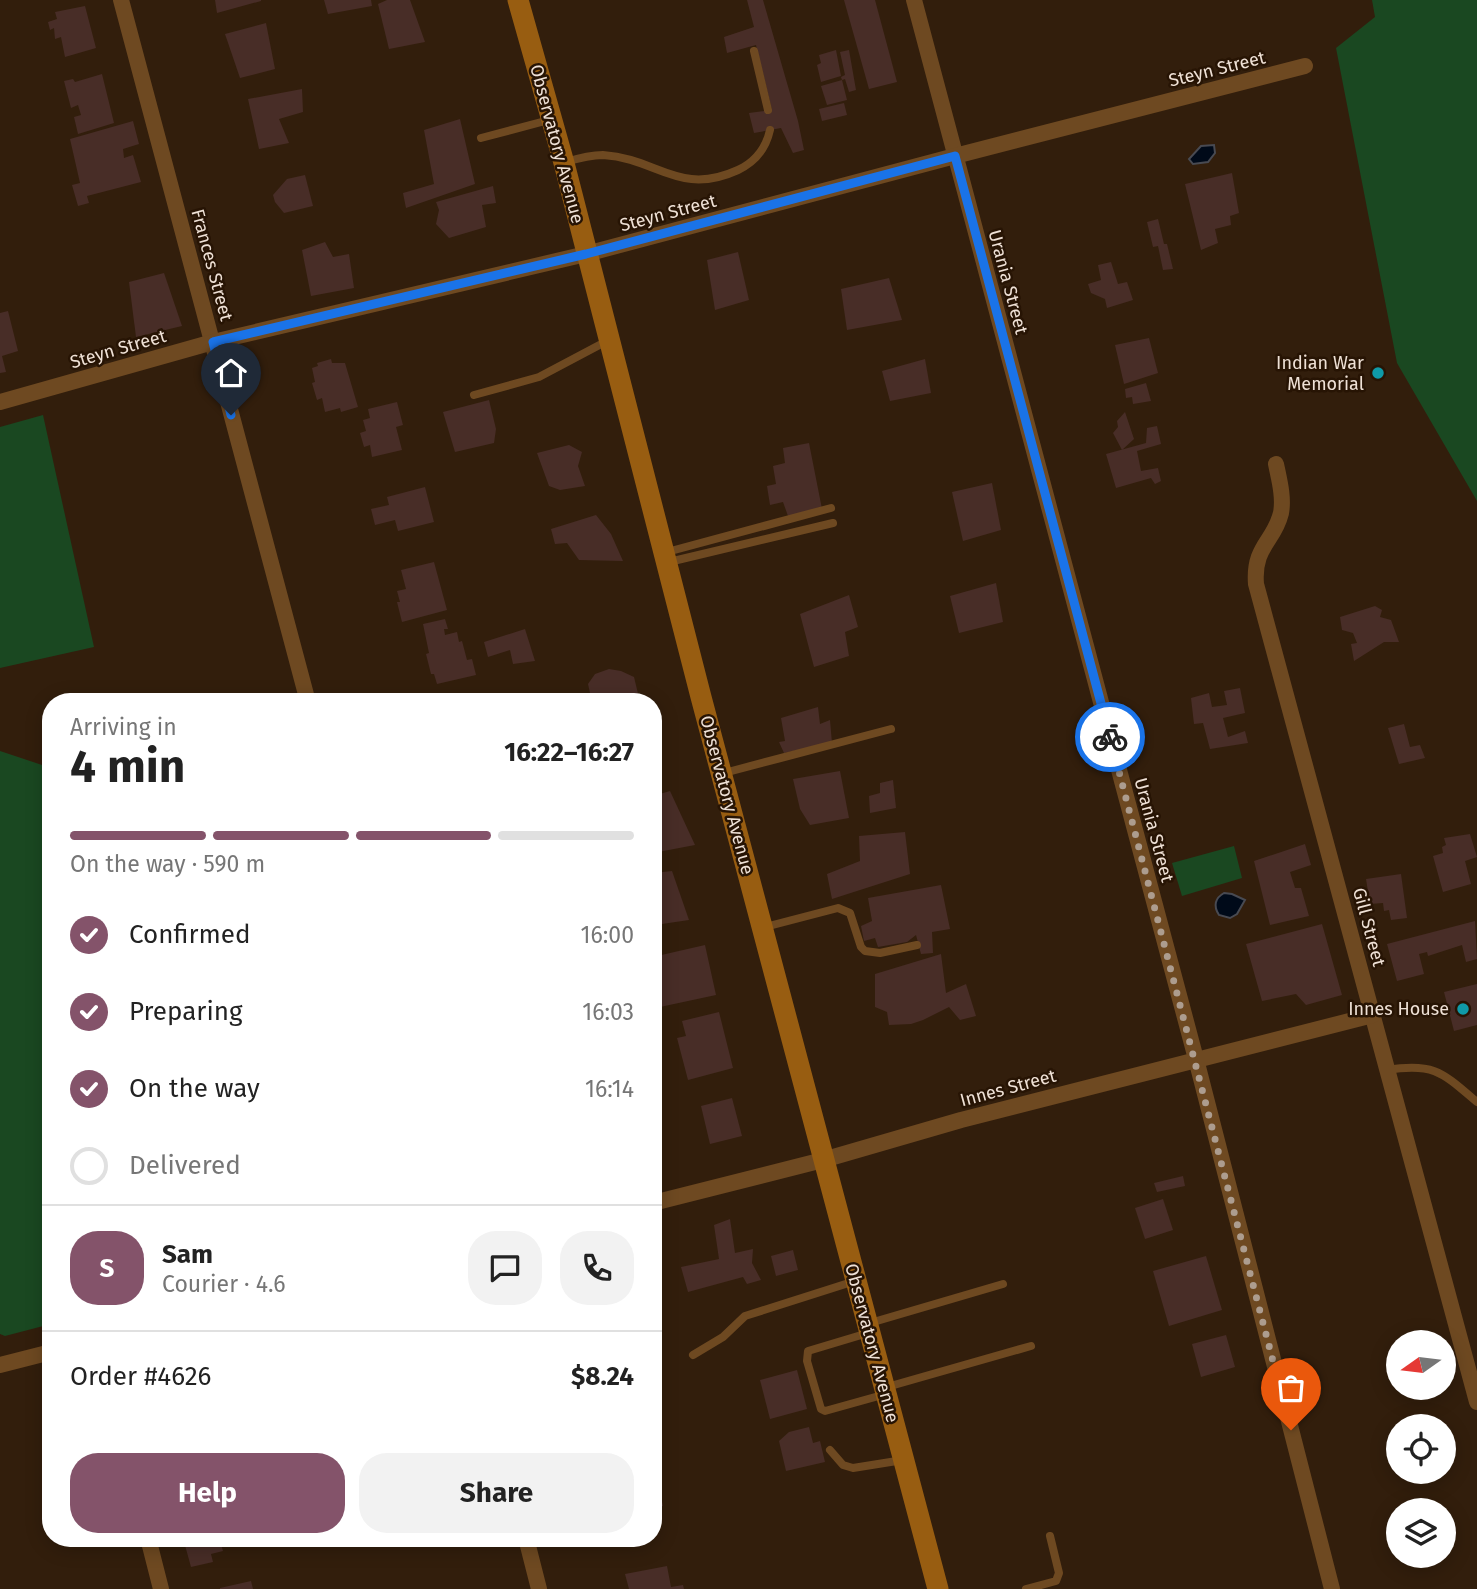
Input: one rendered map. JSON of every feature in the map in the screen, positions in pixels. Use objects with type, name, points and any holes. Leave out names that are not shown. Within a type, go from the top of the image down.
[{"type":"main road","name":"Observatory Avenue","points":[[518,0],[564,163],[721,774],[938,1589]]},
{"type":"street","name":"Frances Street","points":[[121,0],[306,693]]},
{"type":"street","name":"Urania Street","points":[[914,0],[1196,1059],[1332,1589]]},
{"type":"street","name":"Steyn Street","points":[[0,402],[213,342],[586,254],[1305,66]]},
{"type":"street","name":"Gill Street","points":[[1276,464],[1281,492],[1280,516],[1259,554],[1255,567],[1256,584],[1477,1402]]},
{"type":"street","name":"Innes Street","points":[[662,1201],[823,1160],[961,1120],[1373,1015]]},
{"type":"street","points":[[0,1365],[42,1354]]},
{"type":"street","points":[[150,1547],[161,1589]]},
{"type":"street","points":[[528,1547],[539,1589]]},
{"type":"lane","points":[[754,51],[768,110]]},
{"type":"lane","points":[[481,138],[551,119]]},
{"type":"lane","points":[[564,163],[588,156],[604,155],[628,160],[680,179],[708,179],[726,175],[748,165],[767,144],[770,130]]},
{"type":"lane","points":[[474,395],[539,377],[609,340]]},
{"type":"lane","points":[[665,558],[831,508]]},
{"type":"lane","points":[[665,558],[833,523]]},
{"type":"lane","points":[[721,774],[891,729]]},
{"type":"lane","points":[[762,927],[838,908],[850,913],[861,947],[865,951],[880,953],[917,945]]},
{"type":"lane","points":[[1387,1070],[1413,1066],[1427,1068],[1447,1077],[1477,1102]]},
{"type":"lane","points":[[693,1355],[723,1337],[745,1316],[855,1281]]},
{"type":"lane","points":[[1003,1284],[868,1328],[808,1351],[807,1361],[821,1409],[825,1410],[1031,1346]]},
{"type":"lane","points":[[830,1450],[843,1465],[853,1468],[903,1460]]},
{"type":"lane","points":[[1026,1589],[1056,1581],[1059,1573],[1050,1536]]},
{"type":"green space","points":[[1372,0],[1477,0],[1477,501],[1397,363],[1336,48],[1375,17]]},
{"type":"green space","points":[[43,415],[94,647],[0,668],[0,427]]},
{"type":"green space","points":[[0,751],[42,765],[42,1326],[5,1336],[0,1334]]},
{"type":"green space","points":[[1234,846],[1242,878],[1182,896],[1172,863]]},
{"type":"water","points":[[1214,145],[1215,153],[1208,162],[1193,164],[1189,159],[1201,146]]},
{"type":"water","points":[[1224,893],[1245,900],[1237,914],[1230,918],[1219,915],[1216,908],[1217,900]]},
{"type":"building","points":[[215,0],[261,0],[261,1],[217,13]]},
{"type":"building","points":[[324,0],[371,0],[372,6],[328,14]]},
{"type":"building","points":[[387,0],[410,0],[425,42],[389,49],[378,4]]},
{"type":"building","points":[[747,0],[763,0],[804,150],[793,153],[781,128],[754,133],[749,113],[772,110],[756,45],[727,53],[724,37],[754,27]]},
{"type":"building","points":[[844,0],[875,0],[897,82],[869,89]]},
{"type":"building","points":[[85,6],[96,48],[65,57],[61,37],[55,39],[54,28],[50,30],[48,22],[57,19],[55,12]]},
{"type":"building","points":[[266,23],[275,69],[240,78],[225,34]]},
{"type":"building","points":[[836,50],[841,76],[821,82],[817,65],[821,63],[819,55]]},
{"type":"building","points":[[849,50],[856,90],[849,92],[845,79],[842,80],[841,77],[845,75],[840,52]]},
{"type":"building","points":[[102,74],[114,123],[78,134],[74,117],[81,115],[78,105],[71,108],[64,81],[73,79],[75,82]]},
{"type":"building","points":[[842,80],[847,100],[827,105],[821,86]]},
{"type":"building","points":[[302,89],[303,112],[279,119],[289,143],[259,149],[248,99]]},
{"type":"building","points":[[844,103],[847,115],[822,121],[819,109]]},
{"type":"building","points":[[460,119],[475,184],[406,208],[403,193],[434,184],[424,130]]},
{"type":"building","points":[[133,121],[139,144],[123,149],[124,158],[133,155],[141,182],[87,196],[89,203],[78,206],[72,185],[80,183],[70,139]]},
{"type":"building","points":[[1232,173],[1239,213],[1230,216],[1231,225],[1215,229],[1218,243],[1201,250],[1185,184]]},
{"type":"building","points":[[305,175],[313,206],[284,213],[273,195],[287,179]]},
{"type":"building","points":[[493,186],[496,203],[482,205],[486,227],[449,238],[436,224],[439,210],[436,202]]},
{"type":"building","points":[[1158,219],[1173,269],[1163,270],[1158,246],[1153,247],[1147,222]]},
{"type":"building","points":[[325,242],[333,257],[349,254],[354,288],[311,296],[302,250]]},
{"type":"building","points":[[738,252],[749,300],[715,310],[707,260]]},
{"type":"building","points":[[1111,262],[1118,284],[1127,282],[1133,300],[1107,308],[1105,299],[1091,293],[1088,284],[1101,280],[1098,265]]},
{"type":"building","points":[[164,273],[182,326],[136,337],[129,282]]},
{"type":"building","points":[[889,278],[902,320],[847,330],[841,289]]},
{"type":"building","points":[[8,311],[18,351],[2,356],[6,372],[0,373],[0,313]]},
{"type":"building","points":[[1149,338],[1158,373],[1124,384],[1115,345]]},
{"type":"building","points":[[331,359],[332,363],[345,363],[358,407],[341,412],[340,408],[325,412],[322,398],[317,400],[312,383],[315,382],[312,368],[318,366],[317,363]]},
{"type":"building","points":[[925,359],[931,393],[890,401],[882,371]]},
{"type":"building","points":[[1146,383],[1151,401],[1133,404],[1132,397],[1126,398],[1125,389]]},
{"type":"building","points":[[489,400],[496,429],[494,443],[455,452],[443,412]]},
{"type":"building","points":[[397,402],[403,425],[396,427],[402,450],[372,457],[370,445],[364,447],[360,433],[366,431],[363,420],[370,418],[368,409]]},
{"type":"building","points":[[1125,412],[1134,439],[1122,450],[1113,433],[1118,427],[1117,421]]},
{"type":"building","points":[[1157,426],[1161,444],[1137,451],[1141,471],[1158,468],[1161,481],[1155,484],[1151,478],[1116,488],[1106,454],[1146,443],[1147,428]]},
{"type":"building","points":[[809,443],[822,509],[788,516],[783,502],[770,505],[767,486],[776,484],[773,466],[785,463],[783,448]]},
{"type":"building","points":[[569,445],[582,452],[578,466],[585,486],[560,490],[549,486],[537,453]]},
{"type":"building","points":[[992,483],[1001,530],[963,541],[952,492]]},
{"type":"building","points":[[425,487],[434,522],[398,531],[395,520],[375,525],[371,509],[389,505],[387,497]]},
{"type":"building","points":[[596,515],[611,534],[623,561],[579,560],[567,543],[555,544],[551,529]]},
{"type":"building","points":[[434,562],[447,610],[402,622],[397,591],[406,589],[401,570]]},
{"type":"building","points":[[996,583],[1003,622],[959,633],[950,596]]},
{"type":"building","points":[[849,595],[858,627],[845,632],[849,656],[814,667],[800,614]]},
{"type":"building","points":[[1375,606],[1382,610],[1380,617],[1391,620],[1399,642],[1384,642],[1354,661],[1351,644],[1357,643],[1353,633],[1342,630],[1340,617]]},
{"type":"building","points":[[445,619],[448,629],[444,629],[445,635],[457,632],[467,660],[472,659],[476,675],[437,684],[434,674],[431,674],[426,654],[429,653],[423,624]]},
{"type":"building","points":[[525,629],[535,661],[513,664],[510,650],[488,657],[484,642]]},
{"type":"building","points":[[609,669],[621,671],[634,677],[638,693],[590,693],[588,684],[595,674]]},
{"type":"building","points":[[1240,688],[1245,713],[1223,718],[1228,737],[1245,731],[1248,743],[1210,749],[1203,723],[1194,724],[1191,698],[1209,693],[1212,707],[1227,705],[1224,691]]},
{"type":"building","points":[[818,707],[820,724],[830,720],[832,743],[784,753],[779,742],[785,741],[781,718]]},
{"type":"building","points":[[1404,724],[1410,747],[1420,745],[1425,758],[1399,764],[1388,728]]},
{"type":"building","points":[[840,771],[849,818],[810,825],[800,809],[793,779]]},
{"type":"building","points":[[893,780],[896,808],[870,813],[869,796],[880,793],[880,783]]},
{"type":"building","points":[[670,791],[695,845],[662,851],[662,793]]},
{"type":"building","points":[[905,832],[910,874],[832,899],[827,874],[860,861],[859,836]]},
{"type":"building","points":[[1470,834],[1477,857],[1465,861],[1471,884],[1443,892],[1433,856],[1443,853],[1442,847],[1446,845],[1444,838]]},
{"type":"building","points":[[1305,844],[1311,865],[1290,872],[1295,888],[1301,888],[1309,916],[1270,925],[1254,861]]},
{"type":"building","points":[[672,871],[689,920],[662,924],[662,872]]},
{"type":"building","points":[[1401,874],[1407,918],[1391,920],[1389,910],[1384,911],[1383,903],[1370,904],[1366,879]]},
{"type":"building","points":[[941,885],[950,929],[932,932],[933,953],[921,954],[916,935],[907,942],[878,947],[875,938],[864,941],[861,926],[872,921],[868,898]]},
{"type":"building","points":[[1475,921],[1477,959],[1466,962],[1462,945],[1428,956],[1427,952],[1419,954],[1424,974],[1397,981],[1387,944]]},
{"type":"building","points":[[1322,924],[1342,995],[1306,1005],[1296,994],[1262,1001],[1246,944]]},
{"type":"building","points":[[705,945],[716,995],[662,1007],[662,955]]},
{"type":"building","points":[[941,954],[946,993],[966,984],[976,1016],[960,1020],[949,1007],[911,1024],[889,1025],[887,1012],[875,1007],[875,974]]},
{"type":"building","name":"Innes House","points":[[1477,984],[1477,1025],[1454,1031],[1444,992]]},
{"type":"building","points":[[719,1012],[733,1068],[688,1080],[677,1038],[686,1036],[682,1021]]},
{"type":"building","points":[[732,1098],[742,1136],[710,1144],[701,1106]]},
{"type":"building","points":[[1183,1176],[1185,1186],[1157,1192],[1154,1183]]},
{"type":"building","points":[[1163,1199],[1173,1230],[1145,1239],[1135,1208]]},
{"type":"building","points":[[730,1219],[735,1253],[753,1249],[752,1263],[761,1280],[747,1284],[743,1277],[688,1292],[681,1267],[719,1259],[714,1225]]},
{"type":"building","points":[[793,1250],[798,1270],[776,1276],[771,1256]]},
{"type":"building","points":[[1206,1256],[1222,1310],[1169,1326],[1153,1271]]},
{"type":"building","points":[[1226,1335],[1235,1367],[1201,1377],[1192,1344]]},
{"type":"building","points":[[797,1370],[807,1409],[770,1419],[760,1380]]},
{"type":"building","points":[[809,1427],[813,1443],[820,1441],[825,1462],[786,1471],[779,1441],[789,1432]]},
{"type":"building","points":[[185,1547],[222,1547],[223,1551],[211,1554],[213,1562],[191,1567]]},
{"type":"building","points":[[667,1566],[671,1587],[683,1585],[684,1589],[629,1589],[625,1574]]},
{"type":"building","points":[[251,1581],[253,1589],[220,1589],[220,1588]]},
{"type":"way so far","points":[[1110,737],[1291,1430]]},
{"type":"place","name":"Indian War Memorial","points":[[1378,373]]},
{"type":"place","name":"Innes House","points":[[1463,1009]]},
{"type":"route","points":[[231,415],[213,342],[586,254],[955,156],[1110,737]]}]
